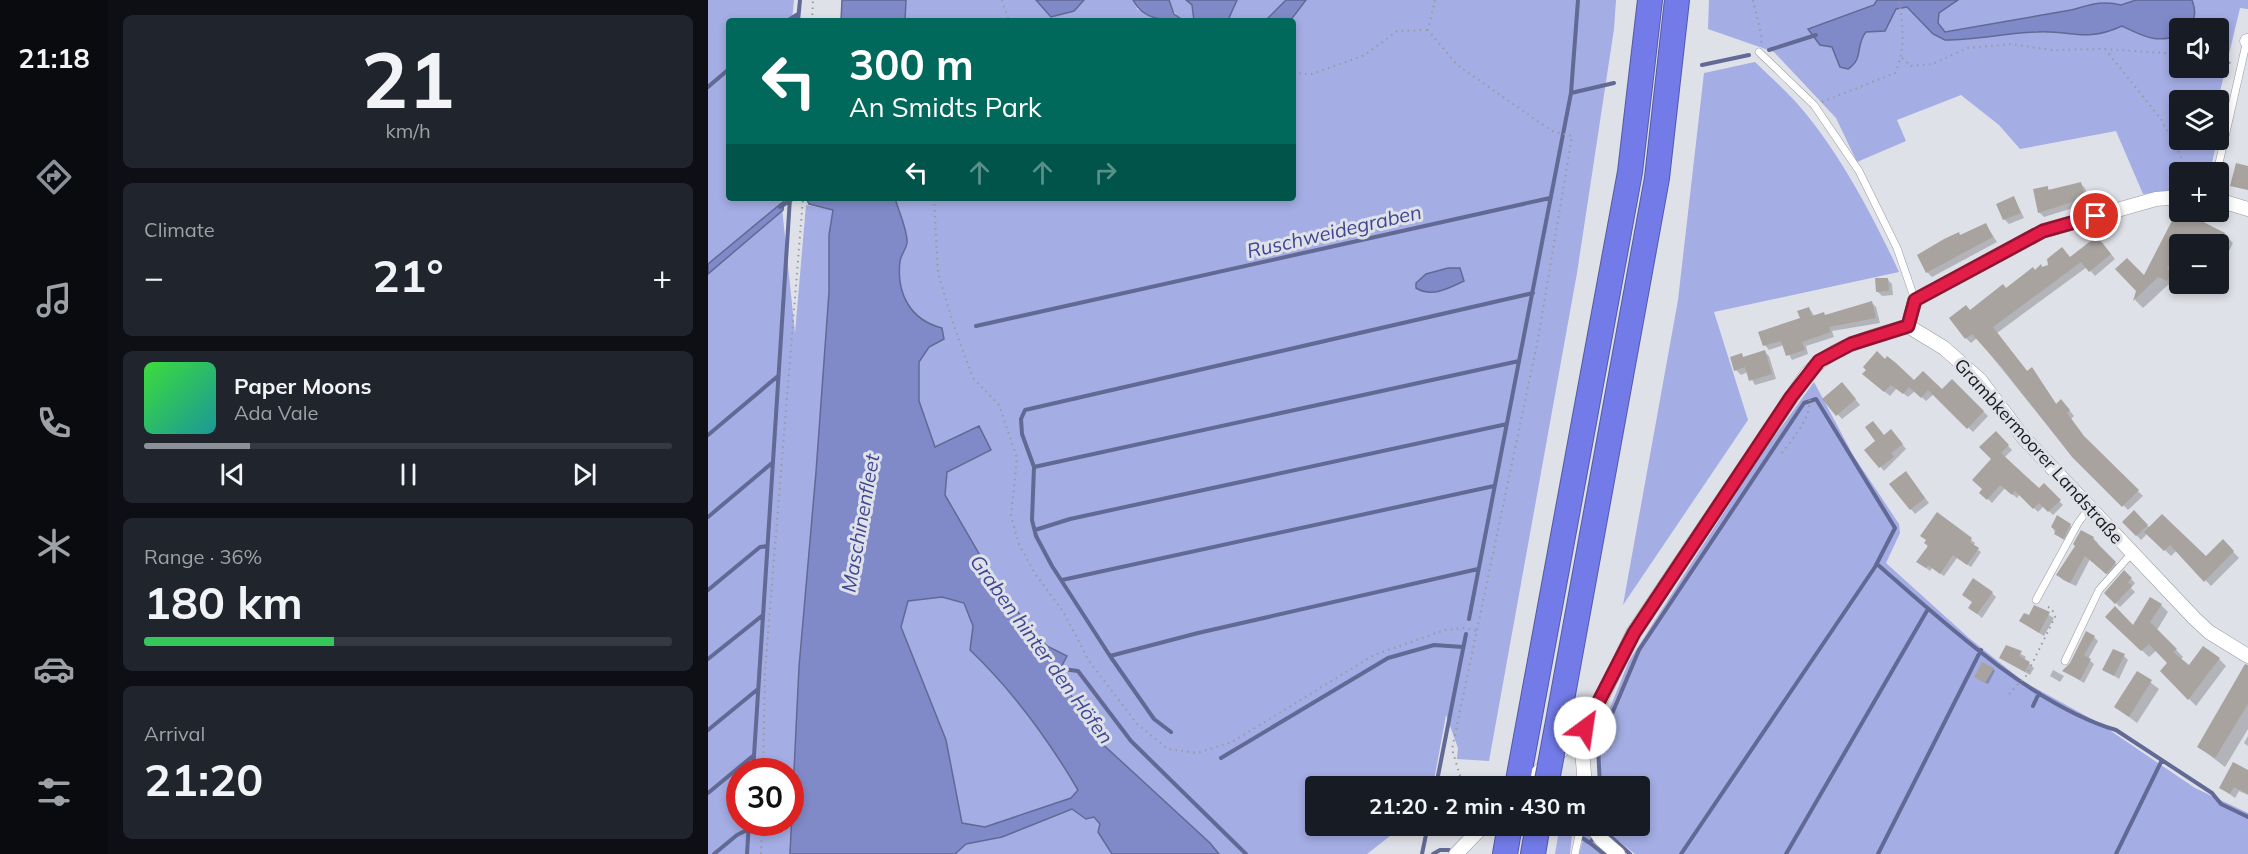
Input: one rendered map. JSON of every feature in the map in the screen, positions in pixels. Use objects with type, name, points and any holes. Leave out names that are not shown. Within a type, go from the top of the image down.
[{"type":"highway","points":[[1521,776],[1630,172],[1650,0]]},
{"type":"highway","points":[[1548,776],[1657,178],[1677,0]]},
{"type":"highway","points":[[1505,854],[1508,836]]},
{"type":"highway","points":[[1533,854],[1536,836]]},
{"type":"street","points":[[1584,776],[1582,750],[1585,728],[1634,633],[1807,374],[1819,361],[1851,344],[1908,326],[1915,300],[2043,231],[2156,199],[2169,198]]},
{"type":"street","points":[[2229,203],[2248,209]]},
{"type":"street","name":"Grambkermoorer Landstraße","points":[[1908,326],[1944,348],[1980,380],[2023,437],[2132,553],[2209,632],[2248,656]]},
{"type":"street","points":[[1524,776],[1585,728]]},
{"type":"street","points":[[1456,854],[1473,836]]},
{"type":"street","points":[[1597,836],[1618,854]]},
{"type":"lane","points":[[2219,162],[2248,39]]},
{"type":"lane","points":[[1759,52],[1814,105],[1859,171],[1897,248],[1915,300]]},
{"type":"lane","points":[[2036,600],[2078,523],[2090,508]]},
{"type":"lane","points":[[2065,661],[2099,590],[2132,553]]},
{"type":"lane","points":[[1575,854],[1580,836]]},
{"type":"path","points":[[812,18],[813,0]]},
{"type":"path","points":[[1002,0],[1007,18]]},
{"type":"path","points":[[1428,30],[1435,0]]},
{"type":"path","points":[[1753,0],[1762,38],[1759,52]]},
{"type":"path","points":[[1814,105],[1895,73],[1902,58],[1899,0]]},
{"type":"path","points":[[1296,73],[1312,74],[1365,55],[1397,32],[1428,30]]},
{"type":"path","points":[[1428,30],[1457,64],[1557,132],[1572,136],[1538,339],[1452,748],[1460,776]]},
{"type":"path","points":[[1902,58],[1911,66],[1933,64],[1967,48],[2011,44],[2052,50],[2104,49],[2169,53]]},
{"type":"path","points":[[2104,49],[2161,119],[2183,162]]},
{"type":"path","points":[[2229,62],[2241,67]]},
{"type":"path","points":[[763,758],[765,671],[803,201]]},
{"type":"path","points":[[934,201],[939,273],[955,329],[973,378],[999,405],[1017,458],[1011,516],[1018,544],[1034,572],[1064,613],[1089,661],[1137,724],[1168,749],[1197,753],[1232,742],[1374,655],[1445,630],[1464,628],[1478,631]]},
{"type":"path","points":[[1782,453],[1808,415],[1810,398]]},
{"type":"path","points":[[2009,694],[2022,680],[2055,617],[2052,609],[2036,600]]},
{"type":"path","points":[[761,854],[762,836]]},
{"type":"shaded area","points":[[708,0],[794,0],[792,18],[726,18],[726,201],[781,201],[795,333],[806,205],[833,210],[829,235],[829,292],[799,667],[795,758],[726,758],[726,836],[791,836],[790,854],[708,854]]},
{"type":"shaded area","points":[[906,0],[1036,0],[1039,4],[1074,11],[1084,0],[1133,0],[1137,9],[1155,18],[905,18]]},
{"type":"shaded area","points":[[1169,0],[1186,0],[1192,5],[1195,18],[1180,18],[1173,10]]},
{"type":"shaded area","points":[[1237,0],[1286,0],[1268,18],[1229,18]]},
{"type":"shaded area","points":[[1306,0],[1616,0],[1614,29],[1577,273],[1489,761],[1457,759],[1458,748],[1446,715],[1435,776],[1305,776],[1305,836],[1390,836],[1367,854],[1219,854],[1210,843],[1097,739],[1058,673],[1067,656],[1047,646],[1028,626],[989,571],[945,495],[947,472],[990,451],[979,426],[935,448],[919,401],[919,362],[942,328],[921,319],[903,294],[899,273],[907,238],[896,201],[1296,201],[1296,18],[1292,18]]},
{"type":"shaded area","points":[[1709,0],[2248,0],[2248,9],[2240,8],[2229,54],[2229,18],[2169,18],[2169,78],[2223,78],[2220,90],[2169,90],[2169,150],[2215,150],[2212,162],[2169,162],[2169,191],[2143,194],[2116,131],[2020,149],[1999,125],[1961,95],[1897,120],[1906,141],[1857,162],[1836,118],[1774,52],[1708,29]]},
{"type":"shaded area","points":[[1755,62],[1794,100],[1825,139],[1866,205],[1899,272],[1714,312],[1748,420],[1623,605],[1678,300],[1704,73]]},
{"type":"shaded area","points":[[1814,382],[1853,455],[1899,524],[1900,533],[1886,563],[1969,638],[2024,682],[2099,723],[2195,788],[2248,813],[2248,854],[1635,854],[1612,836],[1650,836],[1650,776],[1600,776],[1595,745],[1629,661],[1758,459]]},
{"type":"shaded area","points":[[942,597],[964,603],[991,670],[1048,740],[1079,790],[1071,798],[985,827],[962,824],[946,740],[901,627],[907,601]]},
{"type":"shaded area","points":[[1072,809],[1086,819],[1094,817],[1100,824],[1098,832],[1112,854],[955,854],[966,844],[1002,837]]},
{"type":"shaded area","points":[[1558,836],[1572,836],[1570,854],[1555,854]]},
{"type":"shaded area","points":[[1584,836],[1593,836],[1611,854],[1579,854]]},
{"type":"water","points":[[842,0],[906,0],[905,18],[841,18]]},
{"type":"water","points":[[1036,0],[1084,0],[1074,11],[1051,17]]},
{"type":"water","points":[[1133,0],[1169,0],[1174,14],[1180,18],[1155,18],[1137,7]]},
{"type":"water","points":[[1186,0],[1237,0],[1229,18],[1194,18],[1192,5]]},
{"type":"water","points":[[1286,0],[1306,0],[1292,18],[1268,18]]},
{"type":"water","points":[[1877,0],[1958,0],[1939,13],[1938,23],[1945,32],[2096,4],[2121,5],[2136,0],[2192,0],[2195,15],[2194,18],[2169,18],[2169,38],[2164,39],[2143,36],[2122,26],[2088,35],[2037,32],[1945,40],[1933,34],[1907,7],[1896,9],[1885,31],[1866,32],[1856,61],[1848,69],[1840,67],[1832,47],[1820,45],[1808,29],[1874,5]]},
{"type":"water","points":[[784,201],[783,210],[708,274],[708,264]]},
{"type":"water","name":"Maschinenfleet","points":[[808,201],[896,201],[907,238],[899,273],[903,294],[921,319],[942,328],[944,339],[929,347],[919,362],[919,401],[935,447],[979,426],[991,450],[947,472],[945,495],[989,571],[1028,626],[1047,646],[1067,656],[1058,673],[1097,739],[1210,843],[1219,854],[1112,854],[1098,832],[1100,824],[1094,817],[1086,819],[1072,809],[1002,837],[966,844],[955,854],[790,854],[791,836],[804,836],[804,758],[795,758],[799,667],[829,292],[829,235],[833,210],[809,204]],"holes":[[[942,597],[964,603],[973,626],[970,650],[1001,682],[1055,752],[1078,790],[1071,798],[985,827],[962,823],[946,740],[901,627],[908,601]]]},
{"type":"water","points":[[1448,268],[1460,268],[1464,281],[1434,292],[1416,288],[1416,283],[1426,274]]},
{"type":"building","points":[[2236,163],[2248,166],[2248,190],[2230,186]]},
{"type":"building","points":[[2081,182],[2085,198],[2038,213],[2033,189],[2048,186],[2048,190]]},
{"type":"building","points":[[2014,196],[2021,213],[2003,220],[1996,204]]},
{"type":"building","points":[[2171,222],[2203,222],[2225,233],[2169,234],[2167,269],[2169,277],[2167,281],[2158,277],[2133,301],[2136,291],[2115,269],[2127,258],[2144,275]]},
{"type":"building","points":[[1986,223],[1993,237],[1926,273],[1917,255],[1959,232],[1960,235]]},
{"type":"building","points":[[2097,236],[2111,254],[2089,272],[2081,262],[1993,327],[2027,371],[2032,367],[2056,404],[2061,399],[2070,410],[2067,413],[2084,436],[2139,490],[2122,507],[2072,457],[2004,370],[1972,334],[1965,339],[1949,318],[1966,305],[1970,310],[2003,284],[2006,288],[2033,267],[2035,270],[2041,264],[2042,267],[2048,265],[2047,259],[2062,247],[2070,257]]},
{"type":"building","points":[[1875,278],[1888,278],[1889,291],[1876,292]]},
{"type":"building","points":[[1872,301],[1876,318],[1829,327],[1831,332],[1802,342],[1805,350],[1786,356],[1781,341],[1763,346],[1758,332],[1800,318],[1797,311],[1809,307],[1812,316],[1824,312],[1825,315]]},
{"type":"building","points":[[1765,350],[1772,374],[1749,381],[1745,367],[1734,371],[1730,357],[1742,353],[1743,357]]},
{"type":"building","points":[[1877,351],[1885,359],[1887,356],[1896,363],[1914,380],[1923,371],[1942,389],[1952,379],[1984,411],[1967,429],[1928,390],[1921,398],[1909,387],[1903,394],[1891,385],[1884,392],[1862,374],[1866,370],[1863,367]]},
{"type":"building","points":[[1842,382],[1856,399],[1836,416],[1822,399]]},
{"type":"building","points":[[1873,421],[1884,435],[1891,429],[1903,444],[1891,453],[1894,457],[1879,468],[1864,450],[1875,441],[1865,427]]},
{"type":"building","points":[[1996,431],[2009,445],[2001,453],[2039,488],[2044,483],[2061,500],[2048,512],[2039,503],[2033,509],[2015,491],[2012,495],[2000,485],[1987,500],[1979,493],[1982,489],[1972,480],[1991,459],[1979,447]]},
{"type":"building","points":[[1906,471],[1925,498],[1910,510],[1889,484]]},
{"type":"building","points":[[2134,510],[2148,525],[2136,536],[2122,522]]},
{"type":"building","points":[[1937,512],[1972,538],[1970,542],[1979,548],[1967,565],[1953,555],[1940,574],[1928,565],[1926,568],[1916,562],[1928,546],[1924,543],[1926,540],[1920,536]]},
{"type":"building","points":[[2162,514],[2206,556],[2223,539],[2234,551],[2204,582],[2170,545],[2164,551],[2144,532]]},
{"type":"building","points":[[2057,515],[2071,524],[2063,539],[2054,534],[2056,530],[2051,527]]},
{"type":"building","points":[[2081,530],[2094,537],[2093,539],[2116,562],[2106,574],[2085,556],[2070,583],[2056,575],[2075,546],[2073,544]]},
{"type":"building","points":[[2124,570],[2132,578],[2128,582],[2132,586],[2115,604],[2104,593]]},
{"type":"building","points":[[1973,578],[1993,592],[1977,614],[1968,608],[1972,602],[1962,595]]},
{"type":"building","points":[[2150,597],[2162,604],[2150,622],[2177,649],[2173,652],[2189,665],[2203,646],[2220,658],[2188,700],[2160,671],[2167,663],[2149,644],[2141,651],[2105,617],[2115,606],[2133,625]]},
{"type":"building","points":[[2034,605],[2050,612],[2039,633],[2019,621],[2024,613],[2029,615]]},
{"type":"building","points":[[2086,631],[2095,636],[2084,655],[2091,659],[2080,680],[2062,671],[2070,663]]},
{"type":"building","points":[[2006,645],[2022,651],[2019,656],[2030,662],[2025,672],[1999,658]]},
{"type":"building","points":[[2113,649],[2125,654],[2114,676],[2102,670]]},
{"type":"building","points":[[1982,662],[1994,668],[1985,683],[1974,677]]},
{"type":"building","points":[[2245,664],[2248,665],[2248,704],[2215,758],[2197,747]]},
{"type":"building","points":[[2137,671],[2152,680],[2129,717],[2114,707]]},
{"type":"building","points":[[2233,762],[2248,770],[2248,794],[2234,787],[2230,794],[2219,788]]},
{"type":"waterway","points":[[798,18],[800,0]]},
{"type":"waterway","points":[[1571,93],[1578,0]]},
{"type":"waterway","points":[[792,18],[798,14]]},
{"type":"waterway","name":"Ruschweidegraben","points":[[1769,50],[1816,35]]},
{"type":"waterway","name":"Ruschweidegraben","points":[[1702,65],[1749,55]]},
{"type":"waterway","points":[[708,87],[726,72]]},
{"type":"waterway","points":[[1469,619],[1571,93],[1614,83]]},
{"type":"waterway","name":"Ruschweidegraben","points":[[976,326],[1550,198]]},
{"type":"waterway","points":[[780,207],[789,201]]},
{"type":"waterway","points":[[754,758],[790,201]]},
{"type":"waterway","points":[[1171,732],[1154,719],[1110,656],[1052,566],[1036,536],[1032,520],[1034,467],[1022,434],[1021,419],[1025,410],[1533,293]]},
{"type":"waterway","points":[[1034,467],[1519,361]]},
{"type":"waterway","points":[[708,435],[778,376]]},
{"type":"waterway","name":"Graben hinter den Höfen","points":[[1599,776],[1598,747],[1639,650],[1804,403],[1816,399],[1895,528],[1875,567],[1681,854]]},
{"type":"waterway","points":[[1035,530],[1070,519],[1507,424]]},
{"type":"waterway","points":[[708,517],[772,463]]},
{"type":"waterway","points":[[1062,580],[1494,486]]},
{"type":"waterway","points":[[708,590],[760,547],[767,546]]},
{"type":"waterway","name":"Graben hinter den Höfen","points":[[1877,564],[1959,635],[2021,682],[2052,702],[2084,718],[2116,730],[2212,793],[2221,804],[2248,817]]},
{"type":"waterway","points":[[1110,656],[1198,633],[1478,569]]},
{"type":"waterway","points":[[1786,854],[1928,609]]},
{"type":"waterway","points":[[708,659],[763,615]]},
{"type":"waterway","points":[[1438,776],[1466,634]]},
{"type":"waterway","points":[[1221,758],[1388,658],[1434,645],[1463,647]]},
{"type":"waterway","points":[[1878,854],[1981,650]]},
{"type":"waterway","points":[[1055,668],[1078,671],[1131,741],[1246,854]]},
{"type":"waterway","points":[[708,730],[758,689]]},
{"type":"waterway","points":[[2033,706],[2039,693]]},
{"type":"waterway","points":[[708,793],[754,755]]},
{"type":"waterway","points":[[2116,854],[2162,760]]},
{"type":"waterway","points":[[714,854],[736,836]]},
{"type":"waterway","points":[[747,854],[748,836]]},
{"type":"waterway","points":[[1422,854],[1426,836]]},
{"type":"waterway","name":"Graben hinter den Höfen","points":[[1579,836],[1590,843],[1592,840]]},
{"type":"waterway","points":[[1610,836],[1630,854]]},
{"type":"waterway","points":[[1590,843],[1604,854]]},
{"type":"waterway","name":"Graben hinter den Höfen","points":[[1433,854],[1440,850],[1449,850]]},
{"type":"route","points":[[1585,728],[1634,633],[1791,397],[1819,361],[1851,344],[1908,326],[1915,300],[2043,231],[2096,216]]}]
